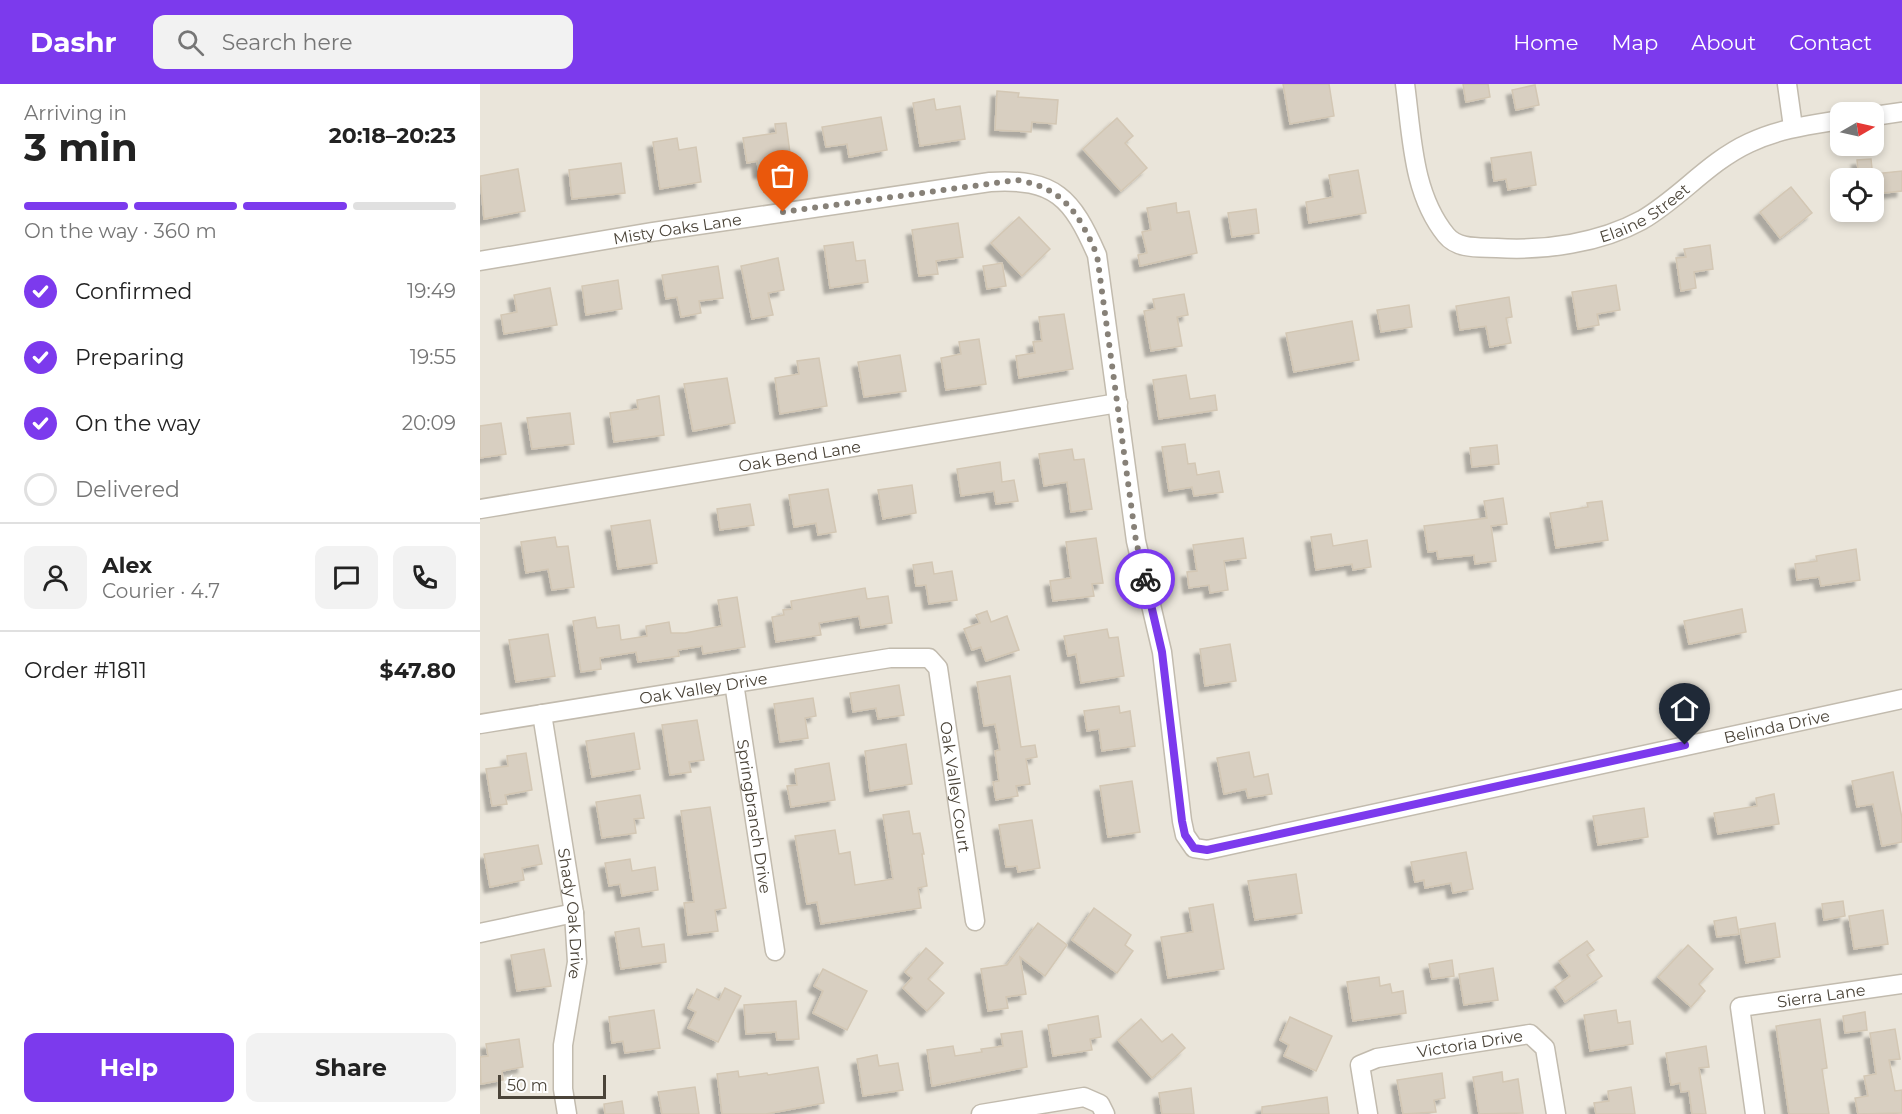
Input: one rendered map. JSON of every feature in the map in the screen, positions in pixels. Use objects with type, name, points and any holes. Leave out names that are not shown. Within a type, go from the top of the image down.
[{"type":"street","name":"Elaine Street","points":[[1405,84],[1419,181],[1427,206],[1447,236],[1468,247],[1535,249],[1598,237],[1643,219],[1725,154],[1793,127],[1830,121]]},
{"type":"street","points":[[1787,84],[1793,127]]},
{"type":"street","points":[[1884,115],[1902,112]]},
{"type":"street","name":"Misty Oaks Lane","points":[[480,261],[870,198],[990,182],[1017,180],[1036,183],[1054,191],[1082,221],[1097,255],[1136,541],[1162,652],[1182,821],[1185,835],[1194,848]]},
{"type":"street","name":"Oak Bend Lane","points":[[480,509],[1118,403]]},
{"type":"street","name":"Oak Valley Drive","points":[[480,724],[890,658],[929,658]]},
{"type":"street","name":"Oak Valley Court","points":[[929,658],[938,668],[975,921]]},
{"type":"street","name":"Springbranch Drive","points":[[734,683],[775,951]]},
{"type":"street","name":"Belinda Drive","points":[[1194,848],[1207,850],[1902,699]]},
{"type":"street","name":"Shady Oak Drive","points":[[542,714],[574,913],[577,962],[563,1045],[563,1089],[567,1114]]},
{"type":"street","points":[[480,933],[574,913]]},
{"type":"street","name":"Sierra Lane","points":[[1755,1114],[1740,1007],[1902,984]]},
{"type":"street","name":"Victoria Drive","points":[[1368,1114],[1360,1065],[1377,1059],[1530,1034],[1545,1048],[1556,1114]]},
{"type":"street","points":[[981,1114],[1084,1097],[1101,1108]]},
{"type":"shaded area","points":[[480,84],[1902,84],[1902,1114],[480,1114]]},
{"type":"building","points":[[1283,84],[1329,84],[1334,116],[1290,124]]},
{"type":"building","points":[[1463,84],[1488,84],[1490,97],[1466,102]]},
{"type":"building","points":[[1535,85],[1539,105],[1516,110],[1512,90]]},
{"type":"building","points":[[997,91],[1019,93],[1018,97],[1058,100],[1056,124],[1032,122],[1031,132],[995,130]]},
{"type":"building","points":[[934,99],[936,110],[960,106],[965,139],[920,146],[913,103]]},
{"type":"building","points":[[881,117],[887,150],[849,157],[847,144],[826,147],[822,127]]},
{"type":"building","points":[[1117,118],[1133,136],[1125,143],[1147,168],[1121,191],[1083,149]]},
{"type":"building","points":[[786,123],[792,168],[759,173],[757,161],[747,163],[743,138],[776,133],[775,124]]},
{"type":"building","points":[[677,138],[679,150],[696,147],[701,182],[660,189],[653,142]]},
{"type":"building","points":[[1531,152],[1536,185],[1508,190],[1506,179],[1494,181],[1491,158]]},
{"type":"building","points":[[1871,159],[1872,168],[1858,168],[1857,160]]},
{"type":"building","points":[[621,163],[625,193],[572,199],[569,170]]},
{"type":"building","points":[[518,169],[525,211],[484,219],[480,176]]},
{"type":"building","points":[[1358,170],[1366,213],[1309,223],[1306,202],[1333,197],[1329,175]]},
{"type":"building","points":[[1902,171],[1902,191],[1884,193],[1884,173]]},
{"type":"building","points":[[1791,187],[1812,213],[1780,238],[1760,212]]},
{"type":"building","points":[[1176,203],[1177,213],[1189,211],[1197,253],[1140,266],[1138,255],[1147,253],[1142,232],[1151,230],[1147,208]]},
{"type":"building","points":[[1256,209],[1259,233],[1232,237],[1228,213]]},
{"type":"building","points":[[1019,217],[1050,249],[1022,276],[991,243]]},
{"type":"building","points":[[958,223],[963,257],[936,261],[938,274],[919,276],[912,230]]},
{"type":"building","points":[[853,242],[856,261],[865,260],[868,282],[830,288],[824,246]]},
{"type":"building","points":[[1710,245],[1713,269],[1694,272],[1696,288],[1681,291],[1676,258],[1686,257],[1684,249]]},
{"type":"building","points":[[778,258],[784,290],[768,293],[773,315],[752,319],[741,266]]},
{"type":"building","points":[[1002,263],[1006,286],[987,289],[983,266]]},
{"type":"building","points":[[718,266],[723,298],[699,301],[701,313],[681,317],[677,297],[666,299],[662,275]]},
{"type":"building","points":[[618,280],[622,309],[586,315],[582,286]]},
{"type":"building","points":[[1616,285],[1620,310],[1597,314],[1599,325],[1578,329],[1572,292]]},
{"type":"building","points":[[550,288],[557,325],[504,334],[501,315],[517,312],[514,295]]},
{"type":"building","points":[[1184,294],[1188,315],[1177,317],[1182,346],[1151,351],[1144,311],[1155,309],[1153,299]]},
{"type":"building","points":[[1509,297],[1512,317],[1506,318],[1511,343],[1490,347],[1486,326],[1460,330],[1456,306]]},
{"type":"building","points":[[1409,305],[1412,327],[1381,332],[1377,310]]},
{"type":"building","points":[[1064,314],[1073,369],[1019,378],[1016,356],[1035,353],[1033,342],[1042,341],[1039,317]]},
{"type":"building","points":[[1352,321],[1359,360],[1294,372],[1286,333]]},
{"type":"building","points":[[979,339],[986,384],[946,390],[941,358],[961,354],[959,342]]},
{"type":"building","points":[[900,355],[906,391],[864,397],[858,362]]},
{"type":"building","points":[[819,358],[827,406],[780,414],[775,378],[799,374],[797,361]]},
{"type":"building","points":[[1186,375],[1190,399],[1215,395],[1217,410],[1159,419],[1153,380]]},
{"type":"building","points":[[727,378],[735,423],[693,431],[684,384]]},
{"type":"building","points":[[659,396],[664,435],[614,442],[610,413],[638,409],[637,400]]},
{"type":"building","points":[[570,413],[574,444],[532,449],[527,418]]},
{"type":"building","points":[[501,423],[506,454],[480,458],[480,426]]},
{"type":"building","points":[[1185,444],[1188,464],[1195,463],[1197,475],[1219,471],[1223,492],[1194,496],[1192,487],[1169,491],[1162,447]]},
{"type":"building","points":[[1497,445],[1499,464],[1472,467],[1470,448]]},
{"type":"building","points":[[1072,449],[1074,460],[1084,459],[1092,509],[1071,512],[1067,482],[1044,486],[1039,454]]},
{"type":"building","points":[[1000,462],[1002,482],[1014,480],[1018,501],[996,504],[994,491],[961,496],[957,469]]},
{"type":"building","points":[[912,485],[916,513],[883,519],[878,490]]},
{"type":"building","points":[[828,489],[836,532],[818,535],[816,523],[794,527],[789,495]]},
{"type":"building","points":[[1503,498],[1507,524],[1491,526],[1496,561],[1475,564],[1474,555],[1438,559],[1437,551],[1428,552],[1424,526],[1487,518],[1484,501]]},
{"type":"building","points":[[1602,501],[1608,540],[1556,548],[1550,513],[1588,507],[1587,503]]},
{"type":"building","points":[[750,504],[754,525],[720,530],[717,509]]},
{"type":"building","points":[[650,520],[657,563],[618,569],[611,526]]},
{"type":"building","points":[[1331,534],[1333,546],[1367,540],[1371,567],[1353,570],[1352,564],[1316,570],[1311,537]]},
{"type":"building","points":[[555,537],[557,547],[568,546],[574,587],[552,590],[548,569],[526,573],[521,542]]},
{"type":"building","points":[[1096,538],[1103,583],[1092,584],[1094,596],[1053,601],[1050,581],[1071,578],[1066,542]]},
{"type":"building","points":[[1243,538],[1246,558],[1224,561],[1228,590],[1210,593],[1209,585],[1189,588],[1187,572],[1197,571],[1193,545]]},
{"type":"building","points":[[1856,549],[1860,580],[1821,586],[1819,577],[1797,580],[1795,564],[1817,561],[1816,556]]},
{"type":"building","points":[[932,562],[934,574],[952,571],[957,600],[929,604],[926,585],[916,586],[913,565]]},
{"type":"building","points":[[865,588],[867,599],[888,596],[892,623],[861,628],[859,616],[819,623],[821,635],[776,642],[772,617],[784,615],[783,610],[792,609],[791,601]]},
{"type":"building","points":[[737,597],[745,647],[703,654],[702,646],[678,650],[679,656],[638,662],[636,652],[600,658],[601,669],[581,672],[573,621],[595,617],[597,628],[619,625],[621,640],[647,636],[646,626],[669,622],[671,633],[685,633],[722,626],[718,600]]},
{"type":"building","points":[[1742,609],[1746,632],[1689,644],[1684,621]]},
{"type":"building","points":[[987,611],[991,622],[1007,616],[1019,650],[986,661],[981,647],[972,650],[964,629],[980,623],[976,615]]},
{"type":"building","points":[[1107,629],[1109,638],[1118,637],[1124,676],[1081,683],[1076,654],[1068,656],[1064,636]]},
{"type":"building","points":[[548,634],[555,676],[516,682],[509,640]]},
{"type":"building","points":[[1230,644],[1236,681],[1205,686],[1200,649]]},
{"type":"building","points":[[1010,676],[1021,747],[1035,745],[1037,757],[1026,759],[1030,784],[1016,786],[1018,796],[996,800],[993,782],[999,781],[995,751],[1000,750],[995,724],[984,726],[977,682]]},
{"type":"building","points":[[899,685],[904,715],[878,719],[876,708],[853,712],[850,693]]},
{"type":"building","points":[[813,698],[816,716],[805,718],[808,738],[780,742],[774,704]]},
{"type":"building","points":[[1119,706],[1120,713],[1130,711],[1135,746],[1102,751],[1099,729],[1087,731],[1084,711]]},
{"type":"building","points":[[697,720],[704,760],[689,762],[691,772],[670,775],[662,725]]},
{"type":"building","points":[[634,733],[640,769],[592,777],[586,741]]},
{"type":"building","points":[[906,744],[912,784],[870,791],[865,751]]},
{"type":"building","points":[[1249,752],[1254,777],[1268,774],[1272,794],[1248,798],[1246,789],[1224,794],[1217,758]]},
{"type":"building","points":[[526,753],[532,790],[505,795],[507,804],[492,806],[486,769],[508,766],[507,756]]},
{"type":"building","points":[[829,763],[835,800],[791,807],[787,786],[797,785],[795,769]]},
{"type":"building","points":[[1893,772],[1902,818],[1902,842],[1882,846],[1873,804],[1857,807],[1852,781]]},
{"type":"building","points":[[1132,781],[1140,832],[1108,837],[1100,786]]},
{"type":"building","points":[[1774,794],[1779,824],[1718,834],[1714,813],[1757,806],[1756,798]]},
{"type":"building","points":[[640,795],[644,818],[634,819],[636,833],[602,838],[596,802]]},
{"type":"building","points":[[710,807],[726,908],[715,910],[718,931],[688,935],[684,903],[694,902],[681,811]]},
{"type":"building","points":[[1644,808],[1648,837],[1598,845],[1593,816]]},
{"type":"building","points":[[909,811],[913,834],[920,833],[924,854],[922,854],[927,886],[918,888],[921,908],[821,924],[817,902],[807,904],[795,836],[835,830],[839,854],[850,852],[855,885],[893,879],[883,815]]},
{"type":"building","points":[[1032,820],[1040,868],[1018,872],[1017,866],[1006,867],[999,825]]},
{"type":"building","points":[[538,845],[542,864],[522,868],[524,880],[490,887],[484,854]]},
{"type":"building","points":[[1466,852],[1473,889],[1453,893],[1451,883],[1425,888],[1424,880],[1415,882],[1411,862]]},
{"type":"building","points":[[630,859],[632,871],[655,867],[658,890],[622,896],[620,884],[609,886],[605,863]]},
{"type":"building","points":[[1296,874],[1302,913],[1255,920],[1248,881]]},
{"type":"building","points":[[1843,901],[1845,916],[1824,920],[1822,904]]},
{"type":"building","points":[[1213,904],[1224,969],[1168,978],[1161,937],[1193,932],[1189,908]]},
{"type":"building","points":[[1094,908],[1131,935],[1125,945],[1133,951],[1117,973],[1072,940]]},
{"type":"building","points":[[1883,910],[1888,944],[1854,949],[1849,916]]},
{"type":"building","points":[[1736,917],[1739,934],[1717,937],[1714,921]]},
{"type":"building","points":[[1038,923],[1067,945],[1045,976],[1020,957],[1026,994],[1006,997],[1008,1008],[988,1011],[981,969],[1007,965]]},
{"type":"building","points":[[1775,923],[1780,957],[1746,963],[1740,929]]},
{"type":"building","points":[[639,928],[642,947],[664,944],[666,962],[621,969],[615,932]]},
{"type":"building","points":[[1587,941],[1594,950],[1587,955],[1602,976],[1565,1002],[1555,987],[1570,976],[1559,961]]},
{"type":"building","points":[[1688,945],[1713,969],[1699,984],[1705,991],[1691,1007],[1658,977]]},
{"type":"building","points":[[926,948],[943,963],[928,979],[944,993],[927,1011],[903,988],[912,978],[905,972]]},
{"type":"building","points":[[544,949],[551,986],[517,991],[511,955]]},
{"type":"building","points":[[1452,960],[1454,976],[1432,979],[1429,964]]},
{"type":"building","points":[[1493,968],[1498,1000],[1464,1005],[1459,974]]},
{"type":"building","points":[[823,969],[867,991],[847,1030],[813,1013],[823,991],[814,986]]},
{"type":"building","points":[[1379,977],[1380,986],[1390,984],[1392,993],[1403,991],[1406,1013],[1353,1021],[1347,982]]},
{"type":"building","points":[[725,988],[741,996],[718,1042],[688,1028],[696,1012],[688,1008],[697,989],[719,1000]]},
{"type":"building","points":[[796,1001],[799,1039],[777,1040],[776,1032],[746,1034],[744,1005]]},
{"type":"building","points":[[654,1010],[660,1048],[625,1053],[623,1041],[612,1043],[609,1017]]},
{"type":"building","points":[[1616,1010],[1618,1023],[1630,1021],[1633,1044],[1590,1051],[1584,1015]]},
{"type":"building","points":[[1865,1012],[1867,1030],[1845,1033],[1843,1016]]},
{"type":"building","points":[[1098,1016],[1101,1037],[1090,1039],[1092,1050],[1053,1056],[1048,1025]]},
{"type":"building","points":[[1290,1017],[1332,1036],[1316,1071],[1284,1056],[1289,1045],[1280,1040]]},
{"type":"building","points":[[1141,1019],[1162,1042],[1172,1034],[1185,1048],[1152,1078],[1118,1040]]},
{"type":"building","points":[[1820,1019],[1827,1068],[1822,1069],[1829,1114],[1789,1114],[1776,1026]]},
{"type":"building","points":[[1895,1029],[1900,1059],[1889,1060],[1895,1091],[1902,1090],[1902,1113],[1858,1114],[1855,1098],[1868,1096],[1864,1076],[1876,1074],[1870,1033]]},
{"type":"building","points":[[1022,1031],[1027,1067],[932,1086],[927,1050],[953,1046],[955,1056],[982,1052],[981,1049],[1003,1046],[1001,1034]]},
{"type":"building","points":[[519,1039],[523,1067],[502,1071],[503,1080],[481,1084],[480,1057],[488,1056],[486,1044]]},
{"type":"building","points":[[1706,1046],[1709,1067],[1699,1068],[1706,1114],[1692,1114],[1689,1091],[1681,1092],[1680,1083],[1671,1085],[1666,1053]]},
{"type":"building","points":[[877,1055],[879,1066],[898,1063],[903,1090],[863,1096],[857,1059]]},
{"type":"building","points":[[818,1067],[824,1103],[766,1114],[722,1114],[717,1074],[738,1071],[739,1077],[767,1073],[768,1075]]},
{"type":"building","points":[[1502,1072],[1503,1082],[1518,1079],[1523,1113],[1479,1114],[1473,1077]]},
{"type":"building","points":[[1442,1073],[1445,1098],[1434,1100],[1436,1112],[1403,1114],[1397,1080]]},
{"type":"building","points":[[695,1087],[699,1114],[662,1114],[658,1092]]},
{"type":"building","points":[[1631,1087],[1635,1114],[1596,1114],[1594,1103],[1609,1101],[1608,1091]]},
{"type":"building","points":[[1191,1088],[1194,1114],[1162,1114],[1159,1093]]},
{"type":"building","points":[[1327,1097],[1329,1114],[1262,1114],[1262,1107]]},
{"type":"building","points":[[622,1101],[624,1114],[605,1114],[604,1104]]},
{"type":"way so far","points":[[783,212],[870,198],[1017,180],[1036,183],[1054,191],[1062,198],[1082,221],[1097,255],[1103,283],[1136,541],[1145,579]]},
{"type":"route","points":[[1145,579],[1162,652],[1182,821],[1185,835],[1194,848],[1207,850],[1685,745]]}]
